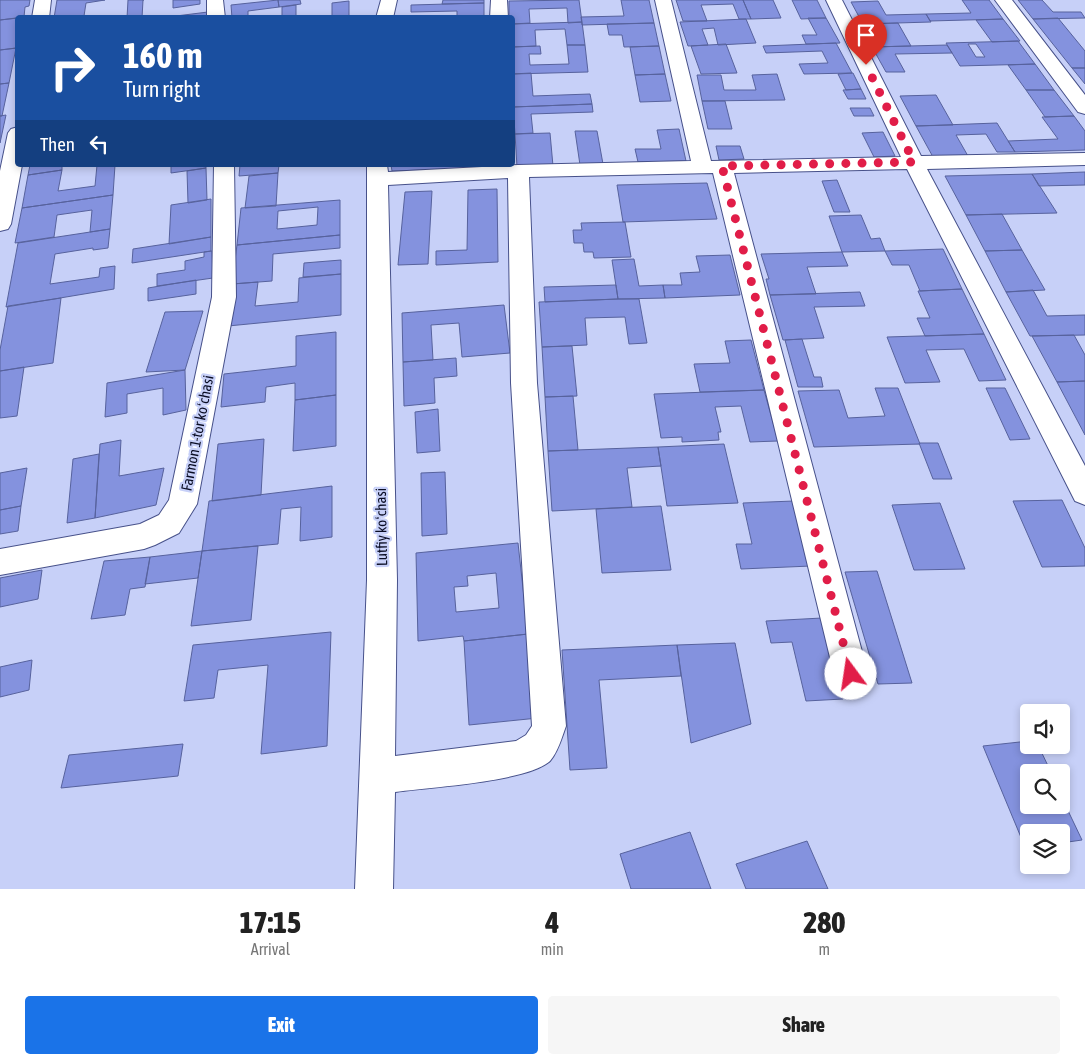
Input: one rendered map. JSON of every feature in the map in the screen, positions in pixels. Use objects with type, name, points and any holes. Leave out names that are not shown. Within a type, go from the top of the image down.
[{"type":"street","points":[[40,15],[43,0]]},
{"type":"street","points":[[215,0],[216,15]]},
{"type":"street","points":[[385,15],[388,0]]},
{"type":"street","points":[[499,0],[499,15]]},
{"type":"street","points":[[662,0],[712,166],[851,674]]},
{"type":"street","points":[[834,0],[914,162],[1085,493]]},
{"type":"street","points":[[1003,0],[1085,108]]},
{"type":"street","points":[[0,224],[15,148]]},
{"type":"street","points":[[377,172],[1085,159]]},
{"type":"street","name":"Farmon 1-tor koʻchasi","points":[[0,562],[144,536],[169,524],[183,504],[224,297],[224,167]]},
{"type":"street","points":[[376,776],[516,759],[535,752],[544,741],[549,726],[506,169]]},
{"type":"street","name":"Lutfiy koʻchasi","points":[[374,889],[382,580],[377,172]]},
{"type":"building","points":[[0,0],[30,0],[29,6],[25,7],[24,15],[15,15],[15,18],[0,20]]},
{"type":"building","points":[[57,0],[105,0],[86,3],[84,15],[54,15]]},
{"type":"building","points":[[128,0],[143,0],[142,15],[127,15]]},
{"type":"building","points":[[173,0],[200,0],[200,4],[173,8]]},
{"type":"building","points":[[278,0],[300,0],[301,4],[279,7]]},
{"type":"building","points":[[278,0],[279,7],[248,11],[248,15],[232,15],[231,5]]},
{"type":"building","points":[[443,0],[484,0],[484,3],[442,4]]},
{"type":"building","points":[[579,0],[582,22],[568,23],[567,8],[529,9],[530,23],[515,24],[515,15],[509,15],[509,1]]},
{"type":"building","points":[[621,0],[649,0],[654,23],[582,25],[581,17],[624,16]]},
{"type":"building","points":[[676,0],[743,0],[751,19],[739,19],[733,4],[701,5],[707,21],[683,21]]},
{"type":"building","points":[[743,0],[773,0],[781,18],[751,19]]},
{"type":"building","points":[[792,0],[817,0],[826,18],[801,19]]},
{"type":"building","points":[[962,0],[989,0],[1003,19],[930,21],[926,14],[971,13]]},
{"type":"building","points":[[1018,0],[1042,0],[1053,12],[1081,12],[1085,18],[1033,19]]},
{"type":"building","points":[[349,1],[349,15],[332,15],[332,3]]},
{"type":"building","points":[[878,1],[886,15],[926,14],[931,22],[863,24],[851,2]]},
{"type":"building","points":[[484,3],[484,15],[457,15],[457,11],[411,12],[411,5]]},
{"type":"building","points":[[296,5],[296,15],[282,15],[282,7]]},
{"type":"building","points":[[208,12],[208,15],[184,15]]},
{"type":"building","points":[[15,18],[15,48],[0,50],[0,20]]},
{"type":"building","points":[[808,18],[826,18],[840,43],[806,44],[802,35],[817,35]]},
{"type":"building","points":[[1058,18],[1085,51],[1085,68],[1072,68],[1033,19]]},
{"type":"building","points":[[746,19],[756,43],[718,45],[714,28],[702,29],[708,45],[688,46],[680,22]]},
{"type":"building","points":[[1003,19],[1020,41],[992,42],[976,20]]},
{"type":"building","points":[[582,22],[585,45],[567,45],[565,29],[535,30],[536,46],[515,47],[515,24]]},
{"type":"building","points":[[654,23],[659,46],[624,47],[622,35],[609,35],[607,24]]},
{"type":"building","points":[[898,23],[911,46],[871,47],[858,24]]},
{"type":"building","points":[[1018,41],[1035,64],[960,66],[946,43]],"holes":[[[968,44],[976,44],[985,57],[976,57]]]},
{"type":"building","points":[[836,43],[852,73],[804,74],[799,64],[828,63],[822,51],[766,53],[763,46]]},
{"type":"building","points":[[726,44],[737,73],[701,74],[691,46]]},
{"type":"building","points":[[567,45],[585,45],[588,72],[515,74],[515,47],[540,46],[541,54],[529,54],[530,65],[569,64]]},
{"type":"building","points":[[947,45],[952,53],[895,54],[905,72],[886,72],[872,47]]},
{"type":"building","points":[[659,46],[665,74],[635,75],[630,47]]},
{"type":"building","points":[[15,48],[9,83],[0,84],[0,50]]},
{"type":"building","points":[[1035,64],[1054,90],[1026,90],[1008,65]]},
{"type":"building","points":[[1072,68],[1085,68],[1085,84]]},
{"type":"building","points":[[531,73],[533,96],[590,94],[592,104],[515,107],[515,74]]},
{"type":"building","points":[[853,73],[861,89],[846,90],[838,74]]},
{"type":"building","points":[[665,74],[671,101],[640,102],[635,75]]},
{"type":"building","points":[[777,74],[785,100],[702,101],[697,75],[721,75],[724,90],[756,90],[752,75]]},
{"type":"building","points":[[9,83],[2,116],[0,116],[0,84]]},
{"type":"building","points":[[861,89],[866,99],[848,99],[843,90]]},
{"type":"building","points":[[1026,90],[1054,90],[1074,116],[1045,117]]},
{"type":"building","points":[[936,95],[953,125],[916,126],[900,96]]},
{"type":"building","points":[[702,101],[725,101],[732,129],[708,129]]},
{"type":"building","points":[[592,104],[593,112],[531,114],[533,133],[515,134],[515,107]]},
{"type":"building","points":[[850,108],[870,108],[874,116],[854,116]]},
{"type":"building","points":[[6,115],[0,143],[0,116]]},
{"type":"building","points":[[1074,116],[1085,131],[1085,150],[1015,152],[1008,141],[1058,139],[1042,117]]},
{"type":"building","points":[[997,123],[1015,152],[997,152],[986,134],[956,135],[968,156],[933,157],[916,126]]},
{"type":"building","points":[[679,129],[686,161],[638,162],[635,149],[661,149],[657,130]]},
{"type":"building","points":[[575,131],[597,131],[603,164],[580,165]]},
{"type":"building","points":[[883,132],[895,156],[874,157],[862,133]]},
{"type":"building","points":[[550,133],[553,166],[517,167],[515,134]]},
{"type":"building","points":[[716,146],[740,146],[744,159],[719,160]]},
{"type":"building","points":[[30,167],[62,167],[62,170],[28,175]]},
{"type":"building","points":[[97,167],[115,167],[113,195],[22,208],[28,175],[62,170],[58,191],[95,186]]},
{"type":"building","points":[[171,167],[206,167],[206,168],[171,173]]},
{"type":"building","points":[[240,167],[279,167],[278,173],[239,176]]},
{"type":"building","points":[[391,167],[488,167],[488,168],[392,171]]},
{"type":"building","points":[[206,168],[207,200],[188,203],[187,171]]},
{"type":"building","points":[[1085,172],[1085,185],[1039,186],[1032,174]]},
{"type":"building","points":[[278,173],[276,206],[245,208],[249,176]]},
{"type":"building","points":[[1032,174],[1057,213],[966,215],[945,176]]},
{"type":"building","points":[[837,180],[850,212],[834,212],[822,181]]},
{"type":"building","points":[[707,183],[717,219],[623,222],[617,185]]},
{"type":"building","points":[[497,189],[498,262],[436,265],[436,251],[467,250],[468,190]]},
{"type":"building","points":[[432,191],[428,264],[398,265],[405,192]]},
{"type":"building","points":[[113,195],[110,229],[90,232],[92,210],[57,215],[54,237],[15,243],[22,208]]},
{"type":"building","points":[[211,199],[211,237],[169,244],[171,205]]},
{"type":"building","points":[[340,200],[340,235],[237,245],[241,208]],"holes":[[[318,207],[317,225],[277,229],[278,211]]]},
{"type":"building","points":[[1002,214],[1022,250],[985,251],[966,215]]},
{"type":"building","points":[[861,215],[871,239],[880,238],[885,251],[842,252],[829,216]]},
{"type":"building","points":[[625,222],[631,257],[594,258],[593,252],[584,252],[583,243],[574,243],[573,230],[582,230],[581,223]]},
{"type":"building","points":[[110,229],[108,248],[93,250],[93,248],[55,254],[50,284],[99,277],[100,268],[115,266],[114,289],[6,307],[18,243]]},
{"type":"building","points":[[340,235],[340,248],[273,254],[272,281],[232,284],[237,245]]},
{"type":"building","points":[[211,237],[211,251],[132,263],[133,249]]},
{"type":"building","points":[[943,249],[962,289],[920,291],[909,265],[892,265],[885,251]]},
{"type":"building","points":[[1022,250],[1045,290],[1006,292],[985,251]]},
{"type":"building","points":[[212,251],[213,278],[157,286],[157,274],[185,270],[185,261],[204,257],[204,252]]},
{"type":"building","points":[[842,252],[848,266],[807,267],[816,294],[770,295],[766,279],[769,279],[761,254]]},
{"type":"building","points":[[730,255],[740,295],[665,298],[663,285],[682,285],[680,273],[700,272],[696,256]]},
{"type":"building","points":[[634,259],[639,286],[663,285],[665,298],[618,299],[612,260]]},
{"type":"building","points":[[341,260],[341,274],[303,277],[304,263]]},
{"type":"building","points":[[341,274],[341,315],[228,326],[232,284],[258,282],[255,306],[298,302],[299,278]]},
{"type":"building","points":[[196,280],[196,294],[148,301],[148,288]]},
{"type":"building","points":[[616,285],[618,299],[545,302],[544,287]]},
{"type":"building","points":[[962,289],[984,334],[925,336],[917,318],[930,318],[918,291]]},
{"type":"building","points":[[1033,290],[1047,316],[1085,315],[1085,335],[1030,336],[1006,292]]},
{"type":"building","points":[[860,292],[865,306],[814,307],[824,338],[783,340],[770,295]]},
{"type":"building","points":[[61,298],[53,363],[0,371],[0,350],[8,306]]},
{"type":"building","points":[[639,299],[647,343],[629,344],[625,317],[585,318],[587,345],[542,347],[539,302]]},
{"type":"building","points":[[504,305],[510,353],[462,357],[459,323],[431,325],[433,360],[403,362],[402,313]]},
{"type":"building","points":[[203,311],[185,370],[146,372],[165,312]]},
{"type":"building","points":[[336,332],[336,395],[295,400],[295,383],[266,387],[265,402],[221,407],[224,374],[296,366],[296,336]]},
{"type":"building","points":[[984,334],[1006,380],[979,381],[964,349],[926,350],[940,382],[905,383],[887,337]]},
{"type":"building","points":[[1074,335],[1085,355],[1085,381],[1057,382],[1032,336]]},
{"type":"building","points":[[802,339],[814,377],[821,377],[823,387],[798,387],[785,340]]},
{"type":"building","points":[[751,340],[764,390],[700,392],[694,364],[730,363],[725,341]]},
{"type":"building","points":[[572,346],[577,396],[545,397],[542,347]]},
{"type":"building","points":[[456,358],[457,376],[434,378],[435,403],[404,406],[403,362]]},
{"type":"building","points":[[24,367],[17,416],[0,418],[0,371]]},
{"type":"building","points":[[185,370],[186,410],[163,415],[163,388],[127,394],[127,413],[105,417],[107,383]]},
{"type":"building","points":[[1085,381],[1085,435],[1057,382]]},
{"type":"building","points":[[875,388],[898,388],[920,444],[814,447],[798,391],[839,390],[848,418],[885,416]]},
{"type":"building","points":[[986,388],[1005,388],[1030,439],[1010,440]]},
{"type":"building","points":[[764,390],[778,441],[750,442],[741,406],[715,407],[721,432],[718,432],[719,440],[682,442],[682,437],[661,438],[654,394]]},
{"type":"building","points":[[336,395],[336,446],[293,451],[295,400]]},
{"type":"building","points":[[573,396],[578,450],[548,451],[545,397]]},
{"type":"building","points":[[438,409],[440,451],[417,453],[415,412]]},
{"type":"building","points":[[264,439],[261,495],[212,501],[218,444]]},
{"type":"building","points":[[121,440],[119,476],[164,468],[156,505],[95,518],[100,444]]},
{"type":"building","points":[[919,443],[938,443],[952,479],[933,479]]},
{"type":"building","points":[[724,444],[738,503],[667,506],[658,447]]},
{"type":"building","points":[[658,447],[661,466],[627,468],[632,507],[552,511],[548,451]]},
{"type":"building","points":[[99,454],[95,518],[67,523],[73,459]]},
{"type":"building","points":[[27,468],[21,506],[0,510],[0,473]]},
{"type":"building","points":[[445,472],[447,534],[422,536],[421,473]]},
{"type":"building","points":[[332,486],[332,537],[300,541],[301,507],[281,509],[278,544],[202,551],[209,501]]},
{"type":"building","points":[[1062,500],[1085,548],[1085,566],[1042,567],[1013,501]]},
{"type":"building","points":[[794,501],[811,566],[741,569],[736,544],[752,544],[743,503]]},
{"type":"building","points":[[940,503],[965,569],[914,570],[892,505]]},
{"type":"building","points":[[21,506],[18,531],[0,534],[0,510]]},
{"type":"building","points":[[661,506],[671,570],[602,573],[596,509]]},
{"type":"building","points":[[518,543],[528,634],[464,641],[463,636],[418,641],[416,553]],"holes":[[[496,573],[499,608],[456,612],[454,587],[468,586],[467,576]]]},
{"type":"building","points":[[258,546],[251,620],[191,626],[202,551]]},
{"type":"building","points":[[202,551],[198,578],[145,584],[150,557]]},
{"type":"building","points":[[150,557],[145,587],[130,589],[125,615],[91,619],[104,561]]},
{"type":"building","points":[[42,570],[38,599],[0,607],[0,578]]},
{"type":"building","points":[[877,571],[912,683],[878,684],[845,572]]},
{"type":"building","points":[[822,618],[843,699],[806,701],[792,642],[771,643],[766,621]]},
{"type":"building","points":[[331,632],[327,746],[261,754],[268,665],[218,670],[214,698],[184,701],[193,645]]},
{"type":"building","points":[[528,634],[538,718],[469,725],[464,641]]},
{"type":"building","points":[[735,643],[751,724],[691,743],[677,645]]},
{"type":"building","points":[[677,645],[681,676],[599,680],[607,768],[570,770],[562,650]]},
{"type":"building","points":[[32,660],[29,690],[0,697],[0,667]]},
{"type":"building","points":[[1020,742],[1020,754],[1042,754],[1047,764],[1020,764],[1020,814],[1070,814],[1082,840],[1070,842],[1070,824],[1020,824],[1020,835],[983,746]]},
{"type":"building","points":[[183,744],[178,776],[61,788],[69,755]]},
{"type":"building","points":[[690,832],[711,889],[631,889],[620,854]]},
{"type":"building","points":[[807,841],[828,889],[746,889],[736,864]]},
{"type":"route","points":[[851,674],[722,166],[914,162],[866,65]]}]
